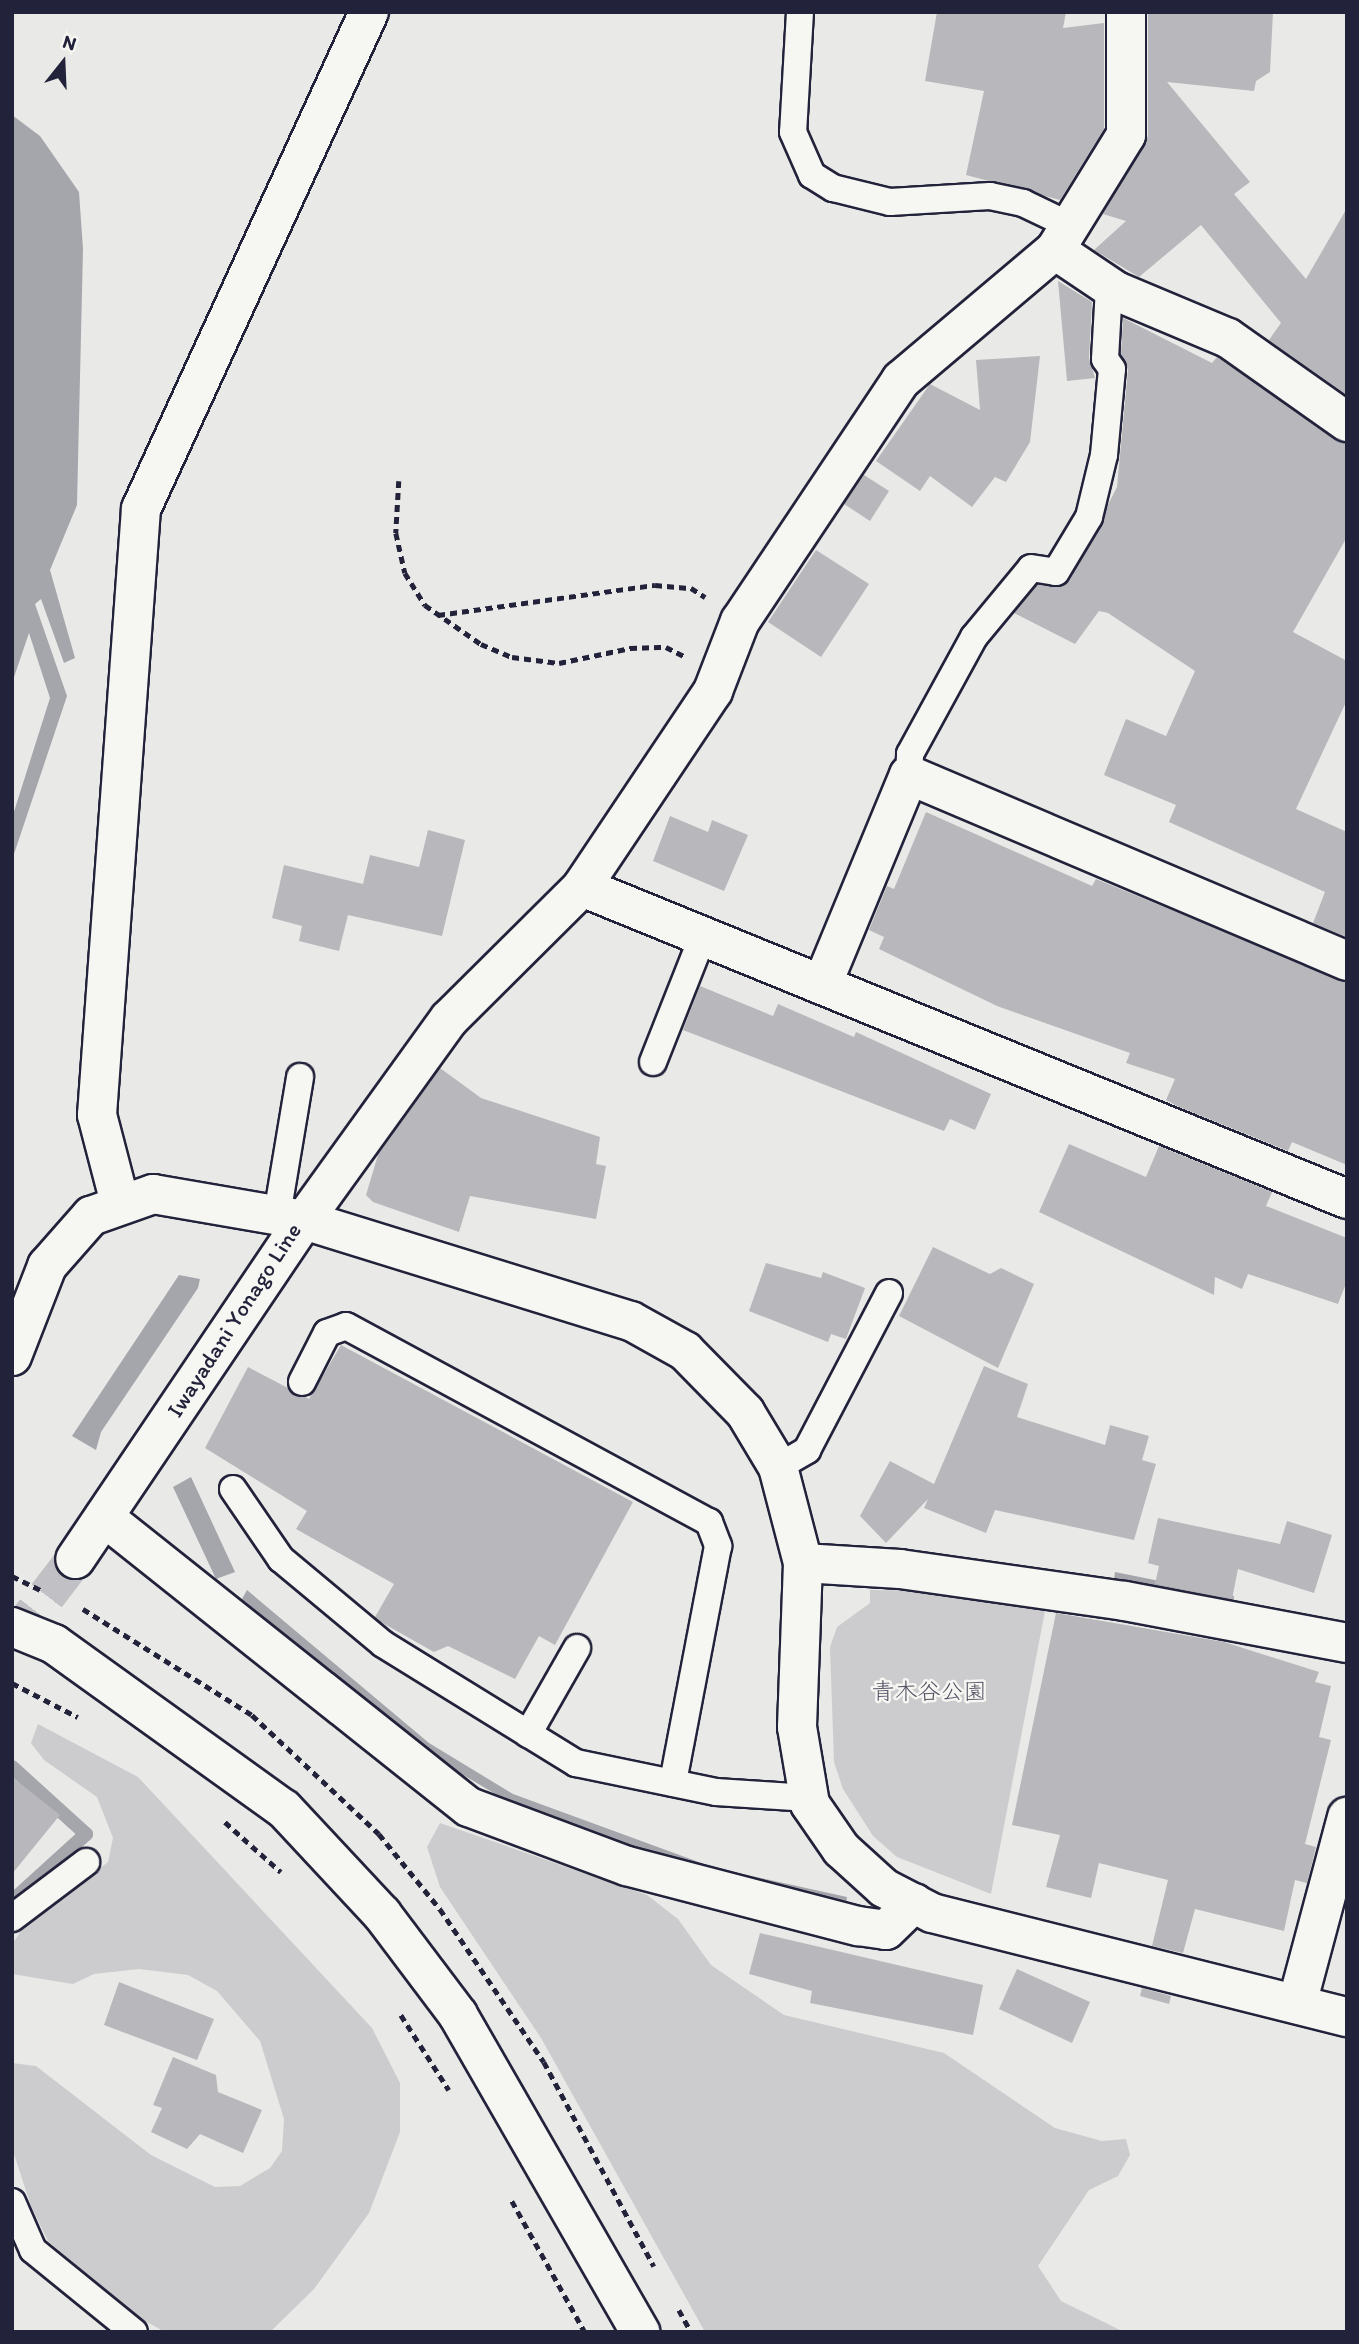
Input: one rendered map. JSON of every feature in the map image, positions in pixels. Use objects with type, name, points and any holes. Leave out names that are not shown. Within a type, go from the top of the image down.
[{"type":"street","points":[[120,1203],[97,1115],[141,509],[369,12]]},
{"type":"street","points":[[1126,12],[1126,135],[1063,238],[901,380],[740,621],[720,672],[582,887],[449,1019],[290,1217],[660,1334],[745,1412],[778,1467],[803,1563],[797,1727],[809,1798],[841,1849],[884,1888],[914,1903],[1347,2017]]},
{"type":"street","points":[[1063,238],[1109,287],[1228,338],[1347,422]]},
{"type":"street","points":[[822,985],[909,775],[1347,961]]},
{"type":"street","points":[[582,887],[1347,1199]]},
{"type":"street","name":"Iwayadani Yonago Line","points":[[12,1356],[47,1266],[66,1236],[120,1203],[153,1194],[290,1217],[104,1517],[75,1559]]},
{"type":"street","points":[[104,1517],[469,1807],[626,1866],[858,1926],[886,1930],[914,1903]]},
{"type":"street","points":[[803,1563],[900,1569],[1125,1601],[1347,1643]]},
{"type":"street","points":[[12,1627],[54,1644],[284,1810],[382,1914],[458,2015],[640,2332]]},
{"type":"street","points":[[1297,2004],[1347,1816]]},
{"type":"lane","points":[[800,12],[793,132],[812,176],[833,188],[890,202],[990,196],[1023,203],[1063,238]]},
{"type":"lane","points":[[909,775],[910,754],[974,637],[1031,568],[1056,572],[1089,517],[1104,455],[1112,369],[1105,359],[1109,287]]},
{"type":"lane","points":[[653,1062],[703,936]]},
{"type":"lane","points":[[290,1217],[300,1077]]},
{"type":"lane","points":[[778,1467],[807,1450],[889,1293]]},
{"type":"lane","points":[[302,1382],[327,1333],[346,1326],[709,1522],[718,1546],[673,1783]]},
{"type":"lane","points":[[233,1489],[291,1568],[383,1644],[576,1763],[760,1798],[809,1798]]},
{"type":"lane","points":[[528,1734],[577,1648]]},
{"type":"lane","points":[[12,1918],[86,1862]]},
{"type":"lane","points":[[12,2202],[33,2250],[134,2332]]},
{"type":"path","points":[[399,481],[396,533],[405,573],[437,615],[512,657],[559,663],[666,648],[720,672]]},
{"type":"path","points":[[437,615],[655,585],[691,588],[740,621]]},
{"type":"path","points":[[12,1683],[85,1721]]},
{"type":"path","points":[[215,1813],[290,1880]]},
{"type":"path","points":[[393,2002],[455,2101]]},
{"type":"path","points":[[507,2191],[585,2332]]},
{"type":"green space","name":"青木谷公園","points":[[870,1590],[944,1591],[1045,1611],[991,1894],[897,1857],[873,1836],[843,1789],[834,1762],[830,1647],[837,1627],[870,1603]]},
{"type":"green space","points":[[38,1724],[138,1777],[372,2028],[400,2083],[400,2132],[369,2213],[314,2289],[270,2332],[165,2332],[136,2316],[48,2241],[31,2206],[12,2148],[12,2063],[36,2066],[151,2155],[215,2187],[240,2186],[270,2168],[282,2151],[284,2119],[260,2041],[217,1991],[188,1975],[139,1969],[94,1974],[73,1984],[12,1974],[12,1944],[22,1930],[108,1862],[113,1838],[97,1797],[44,1760],[31,1743]]},
{"type":"green space","points":[[440,1823],[647,1895],[678,1919],[711,1965],[784,2015],[944,2053],[1055,2128],[1102,2141],[1126,2139],[1130,2155],[1118,2176],[1089,2190],[1038,2266],[1061,2301],[1124,2332],[705,2332],[541,2038],[440,1887],[427,1847]]},
{"type":"shaded area","points":[[12,115],[40,136],[79,192],[83,249],[77,505],[50,570],[75,658],[64,663],[41,599],[35,604],[67,696],[12,860],[12,818],[50,698],[29,633],[12,683]]},
{"type":"shaded area","points":[[179,1275],[200,1279],[198,1288],[101,1432],[96,1450],[72,1436]]},
{"type":"shaded area","points":[[191,1477],[235,1572],[216,1579],[173,1487]]},
{"type":"shaded area","points":[[1115,1572],[1234,1596],[1233,1604],[1114,1579]]},
{"type":"shaded area","points":[[247,1590],[429,1743],[513,1794],[715,1868],[847,1897],[846,1906],[662,1862],[512,1804],[423,1751],[242,1599]]},
{"type":"building","points":[[937,12],[1066,12],[1063,28],[1104,23],[1104,129],[1060,200],[966,175],[984,91],[925,81]]},
{"type":"building","points":[[1148,12],[1273,12],[1270,72],[1256,81],[1254,91],[1167,82],[1250,182],[1234,194],[1306,279],[1347,208],[1347,395],[1269,340],[1281,323],[1201,225],[1139,277],[1094,250],[1126,221],[1103,214],[1148,136]]},
{"type":"building","points":[[1058,281],[1092,302],[1089,358],[1095,378],[1067,381]]},
{"type":"building","points":[[1123,318],[1212,363],[1217,357],[1347,444],[1347,537],[1293,632],[1347,661],[1347,700],[1296,809],[1347,832],[1347,937],[1313,923],[1325,892],[1169,822],[1176,805],[1104,775],[1126,719],[1166,736],[1195,671],[1108,613],[1099,611],[1075,644],[1014,613],[1037,585],[1062,586],[1070,580],[1117,487],[1128,370],[1121,354]]},
{"type":"building","points":[[1040,356],[1030,442],[1006,482],[995,477],[972,507],[930,476],[920,491],[876,461],[930,384],[980,410],[976,360]]},
{"type":"building","points":[[864,475],[889,491],[870,521],[844,504]]},
{"type":"building","points":[[816,550],[869,584],[821,657],[768,622]]},
{"type":"building","points":[[926,812],[1092,886],[1096,879],[1347,982],[1347,1165],[1292,1142],[1288,1151],[1177,1106],[1166,1100],[1175,1079],[1126,1063],[1130,1053],[997,1006],[879,949],[884,937],[869,930],[887,886],[894,889]]},
{"type":"building","points":[[670,816],[708,832],[712,820],[748,835],[724,891],[653,861]]},
{"type":"building","points":[[428,830],[465,840],[442,936],[348,915],[339,951],[299,941],[302,926],[272,918],[284,865],[363,884],[370,855],[419,867]]},
{"type":"building","points":[[700,986],[773,1016],[778,1004],[854,1037],[856,1032],[991,1094],[975,1130],[950,1119],[944,1131],[683,1030]]},
{"type":"building","points":[[440,1068],[481,1098],[600,1137],[596,1164],[606,1166],[596,1219],[470,1196],[459,1232],[373,1202],[366,1195],[378,1155]]},
{"type":"building","points":[[1069,1144],[1146,1177],[1159,1146],[1272,1192],[1266,1206],[1347,1238],[1347,1281],[1338,1304],[1248,1274],[1242,1289],[1215,1277],[1214,1295],[1039,1212]]},
{"type":"building","points":[[933,1247],[990,1274],[1001,1268],[1034,1284],[998,1368],[899,1316]]},
{"type":"building","points":[[766,1263],[821,1278],[823,1272],[865,1288],[846,1339],[831,1334],[828,1342],[749,1311]]},
{"type":"building","points":[[341,1345],[633,1502],[555,1645],[539,1636],[515,1679],[448,1646],[434,1652],[379,1621],[375,1617],[394,1584],[296,1529],[307,1511],[205,1448],[248,1367],[309,1399]]},
{"type":"building","points":[[984,1366],[1028,1384],[1017,1417],[1105,1445],[1110,1425],[1149,1436],[1142,1460],[1156,1464],[1134,1540],[995,1510],[986,1533],[924,1508],[928,1499],[886,1543],[860,1516],[890,1461],[934,1484]]},
{"type":"building","points":[[1158,1518],[1280,1544],[1287,1521],[1332,1535],[1314,1593],[1238,1569],[1232,1599],[1155,1584],[1159,1566],[1148,1563]]},
{"type":"building","points":[[1056,1613],[1224,1642],[1319,1672],[1315,1682],[1331,1686],[1319,1737],[1331,1740],[1305,1844],[1316,1847],[1307,1883],[1295,1880],[1284,1931],[1195,1909],[1183,1953],[1152,1946],[1168,1880],[1099,1863],[1091,1898],[1046,1887],[1060,1835],[1012,1825]]},
{"type":"building","points":[[12,1777],[60,1815],[12,1874]]},
{"type":"building","points":[[760,1933],[983,1985],[973,2035],[810,2003],[812,1991],[749,1974]]},
{"type":"building","points":[[1017,1969],[1090,2002],[1072,2043],[999,2009]]},
{"type":"building","points":[[119,1982],[214,2019],[197,2060],[104,2025]]},
{"type":"building","points":[[1142,1988],[1171,1996],[1169,2004],[1140,1996]]},
{"type":"building","points":[[173,2057],[216,2075],[218,2092],[262,2110],[243,2153],[200,2134],[187,2149],[151,2132],[162,2108],[153,2105]]},
{"type":"waterway","points":[[12,1767],[86,1834],[12,1901]]},
{"type":"tunnel","points":[[12,1641],[75,1559]]}]
